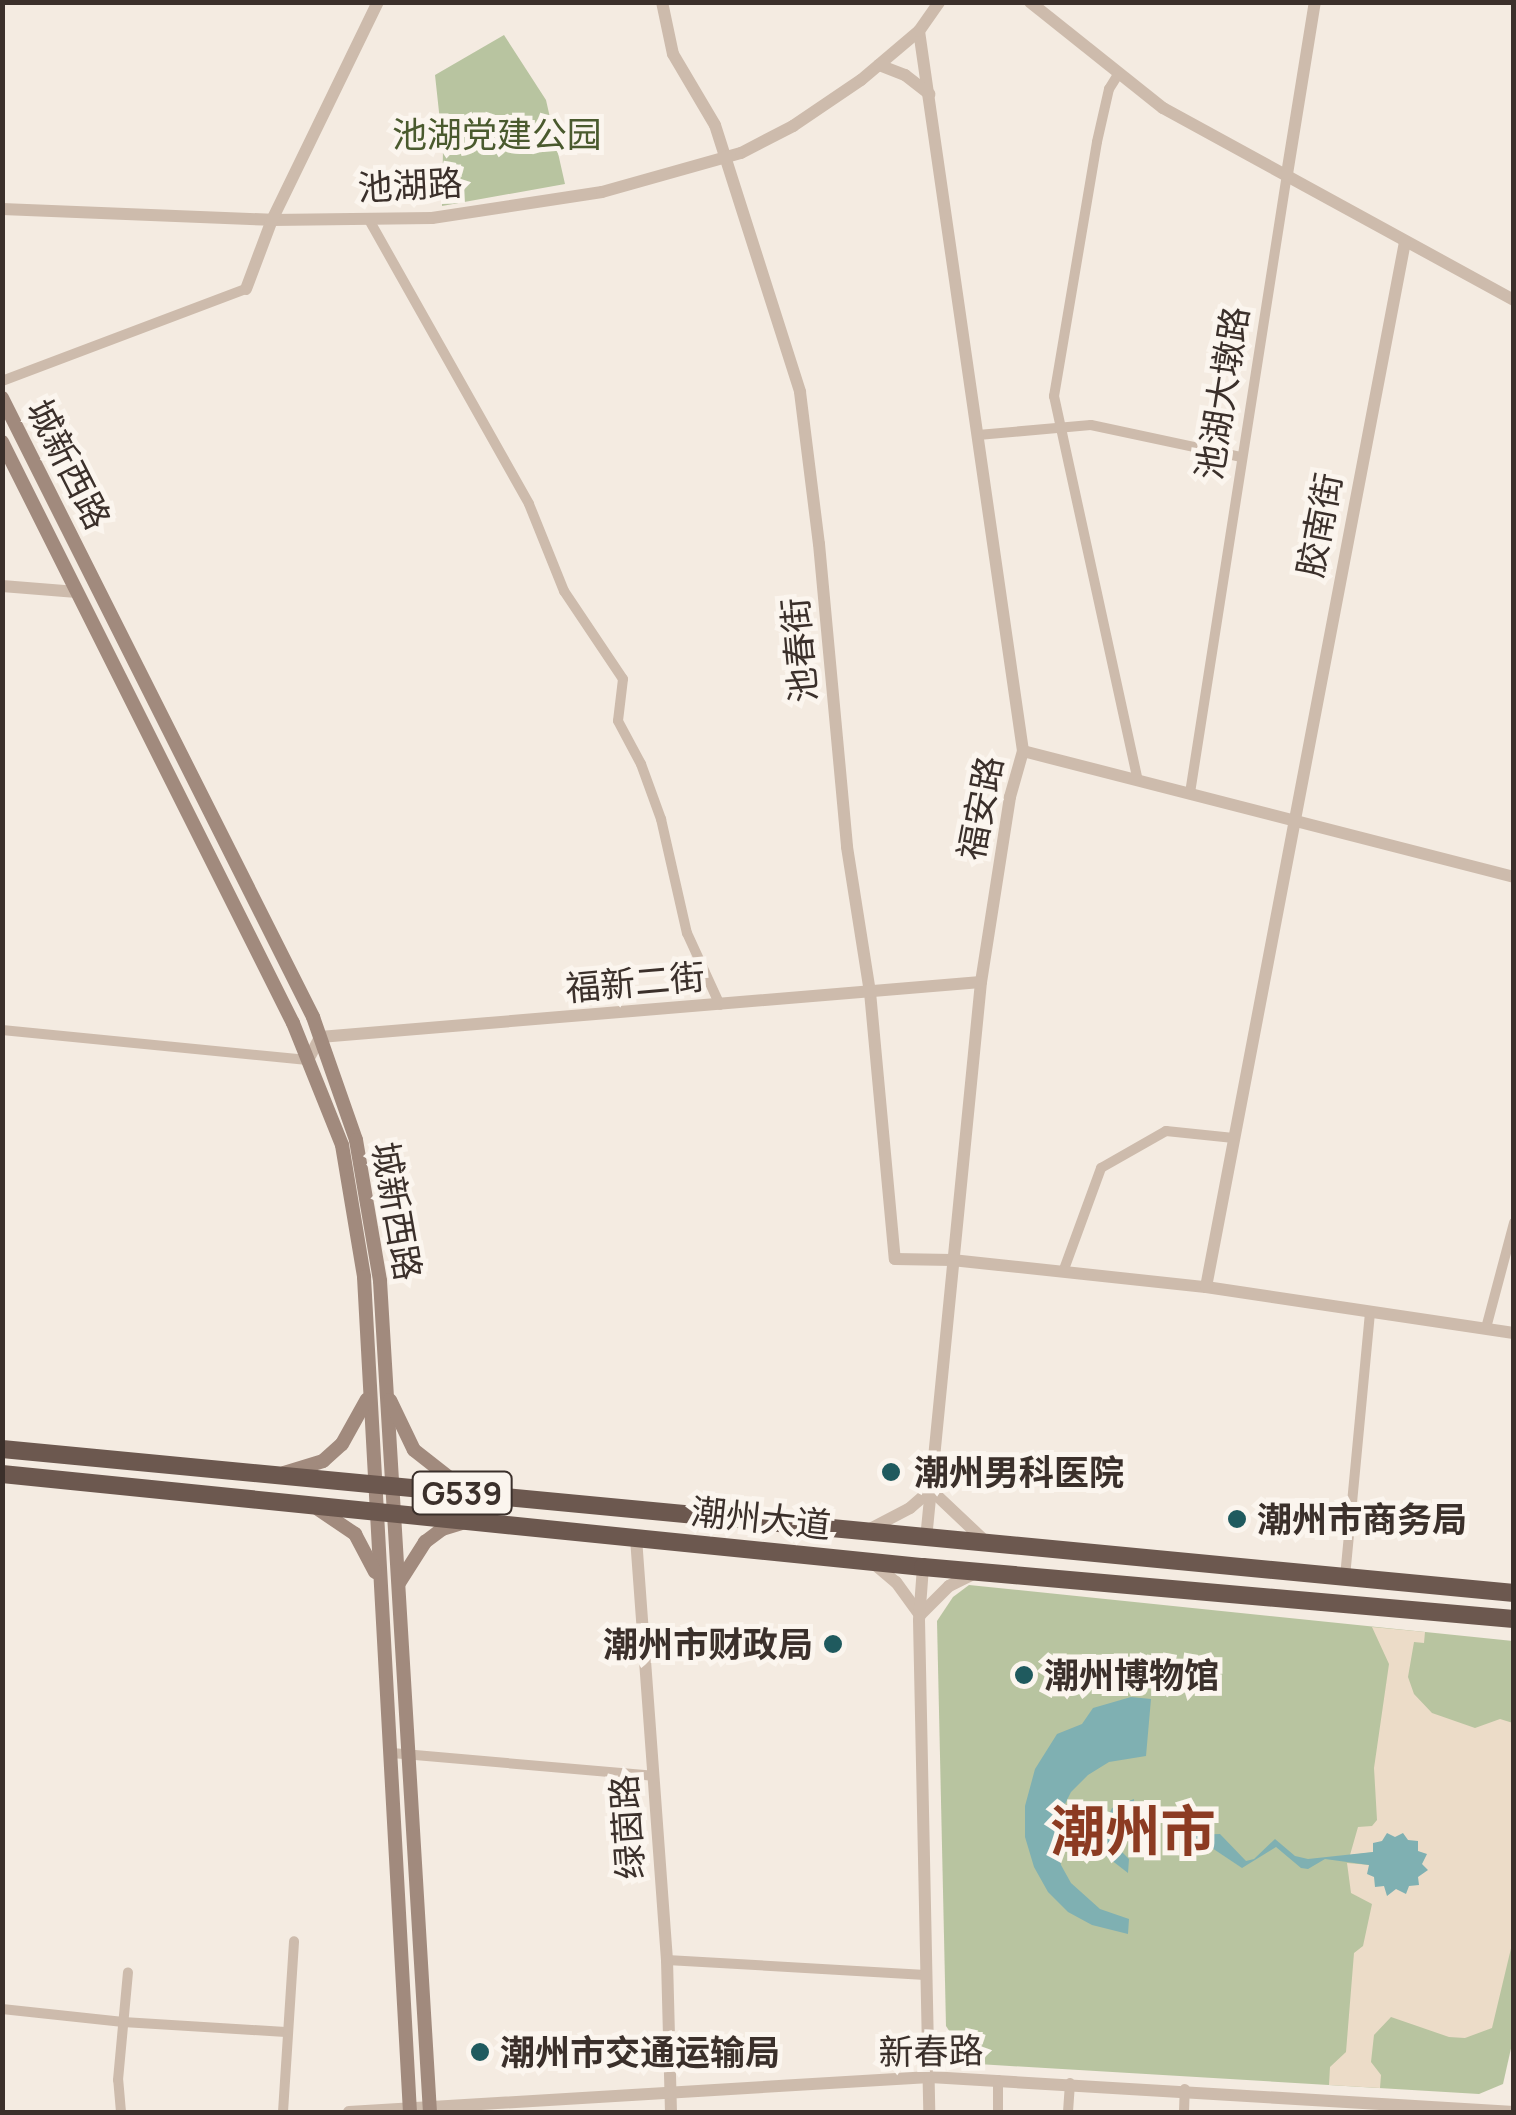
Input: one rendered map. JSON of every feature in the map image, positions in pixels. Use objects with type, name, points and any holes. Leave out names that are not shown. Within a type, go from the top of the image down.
[{"type":"highway","name":"潮州大道","points":[[2,1450],[1514,1593]]},
{"type":"highway","name":"潮州大道","points":[[2,1474],[871,1562],[922,1573],[982,1572],[1514,1619]]},
{"type":"main road","name":"城新西路","points":[[2,398],[320,1037],[356,1140],[380,1281],[386,1389],[382,1486]]},
{"type":"main road","name":"城新西路","points":[[2,442],[308,1060],[342,1145],[364,1277],[370,1394],[397,1588],[410,2110]]},
{"type":"main road","points":[[386,1389],[414,1450],[451,1479],[484,1494]]},
{"type":"main road","points":[[273,1475],[323,1461],[359,1420],[370,1394]]},
{"type":"main road","points":[[313,1506],[356,1534],[381,1585]]},
{"type":"main road","name":"城新西路","points":[[384,1512],[381,1585],[400,1753],[429,2110]]},
{"type":"main road","points":[[397,1588],[424,1542],[442,1530],[469,1521]]},
{"type":"street","points":[[2,380],[246,289],[272,220],[378,2]]},
{"type":"street","name":"池春街","points":[[662,2],[673,54],[715,125],[800,392],[820,544],[846,848],[870,992],[896,1259],[952,1260]]},
{"type":"street","name":"池湖路","points":[[2,209],[272,220],[432,218],[602,192],[724,158],[794,126],[920,31],[939,2]]},
{"type":"street","points":[[1030,2],[1163,108],[1514,300]]},
{"type":"street","name":"池湖大墩路","points":[[1190,793],[1315,2]]},
{"type":"street","name":"福安路","points":[[920,31],[1023,751],[1010,797],[981,982],[926,1540]]},
{"type":"street","points":[[879,65],[905,75],[930,94]]},
{"type":"street","points":[[1119,73],[1109,89],[1097,142],[1054,396],[1138,780]]},
{"type":"street","points":[[368,218],[529,504],[564,590],[622,680],[618,721],[647,782],[687,933],[720,1005]]},
{"type":"street","name":"胶南街","points":[[1206,1287],[1292,819],[1405,242]]},
{"type":"street","points":[[978,435],[1091,425],[1242,457]]},
{"type":"street","points":[[2,586],[78,592]]},
{"type":"street","points":[[1023,751],[1514,877]]},
{"type":"street","name":"福新二街","points":[[320,1037],[981,982]]},
{"type":"street","points":[[2,1030],[308,1060],[320,1037]]},
{"type":"street","points":[[1063,1272],[1101,1168],[1166,1131],[1234,1138]]},
{"type":"street","points":[[1486,1328],[1514,1223]]},
{"type":"street","points":[[952,1260],[1206,1287],[1514,1332]]},
{"type":"street","points":[[1345,1577],[1370,1313]]},
{"type":"street","points":[[861,1533],[910,1508],[931,1490],[991,1546]]},
{"type":"street","name":"绿茵路","points":[[636,1538],[667,1960],[671,2112]]},
{"type":"street","points":[[871,1562],[896,1582],[920,1616]]},
{"type":"street","points":[[920,1616],[949,1586],[982,1572]]},
{"type":"street","points":[[922,1573],[929,2112]]},
{"type":"street","points":[[400,1753],[653,1776]]},
{"type":"street","points":[[283,2112],[294,1941]]},
{"type":"street","points":[[667,1960],[926,1975]]},
{"type":"street","points":[[121,2112],[128,1972]]},
{"type":"street","points":[[2,2008],[123,2022],[286,2032]]},
{"type":"street","name":"新春路","points":[[349,2112],[930,2077],[1184,2089],[1514,2112]]},
{"type":"street","points":[[998,2080],[998,2112]]},
{"type":"street","points":[[1068,2112],[1070,2083]]},
{"type":"street","points":[[1184,2089],[1184,2112]]},
{"type":"green space","name":"池湖党建公园","points":[[504,35],[546,100],[565,184],[442,206],[443,149],[435,75]]},
{"type":"green space","points":[[969,1585],[1513,1641],[1514,2035],[1503,2084],[1479,2094],[978,2064],[965,2055],[946,2026],[937,1621],[953,1597]]},
{"type":"shaded area","points":[[1372,1627],[1425,1632],[1424,1643],[1414,1642],[1408,1677],[1414,1694],[1432,1713],[1475,1728],[1500,1719],[1513,1723],[1513,1940],[1492,2028],[1465,2038],[1449,2037],[1391,2017],[1374,2035],[1371,2062],[1381,2075],[1380,2088],[1329,2085],[1330,2067],[1346,2052],[1354,1953],[1363,1946],[1372,1904],[1351,1893],[1347,1863],[1370,1865],[1384,1886],[1396,1889],[1409,1886],[1422,1864],[1408,1840],[1395,1837],[1382,1841],[1374,1852],[1350,1855],[1358,1827],[1372,1826],[1377,1820],[1374,1768],[1389,1664]]},
{"type":"water","points":[[1131,1697],[1151,1699],[1146,1756],[1109,1762],[1088,1775],[1071,1792],[1060,1814],[1057,1840],[1061,1865],[1071,1883],[1100,1909],[1129,1919],[1128,1934],[1092,1925],[1068,1912],[1048,1892],[1034,1867],[1025,1837],[1025,1806],[1035,1769],[1057,1734],[1082,1724],[1093,1708]]},
{"type":"water","points":[[1134,1799],[1133,1812],[1121,1818],[1114,1835],[1117,1847],[1129,1859],[1128,1873],[1106,1856],[1100,1834],[1112,1808]]},
{"type":"water","points":[[1387,1833],[1395,1837],[1403,1833],[1408,1840],[1418,1841],[1418,1851],[1427,1854],[1422,1864],[1428,1870],[1418,1877],[1419,1885],[1409,1886],[1406,1894],[1396,1889],[1387,1896],[1384,1886],[1375,1887],[1374,1877],[1367,1874],[1369,1865],[1325,1859],[1308,1869],[1301,1868],[1276,1847],[1242,1868],[1206,1844],[1186,1847],[1186,1835],[1220,1834],[1246,1861],[1254,1859],[1275,1839],[1295,1856],[1308,1859],[1373,1852],[1373,1843],[1382,1841]]},
{"type":"place","name":"潮州男科医院","points":[[891,1472]]},
{"type":"place","name":"潮州市商务局","points":[[1237,1519]]},
{"type":"place","name":"潮州市财政局","points":[[833,1644]]},
{"type":"place","name":"潮州博物馆","points":[[1024,1675]]},
{"type":"place","name":"潮州市交通运输局","points":[[480,2052]]},
{"type":"district","name":"潮州市","points":[[1133,1831]]}]
